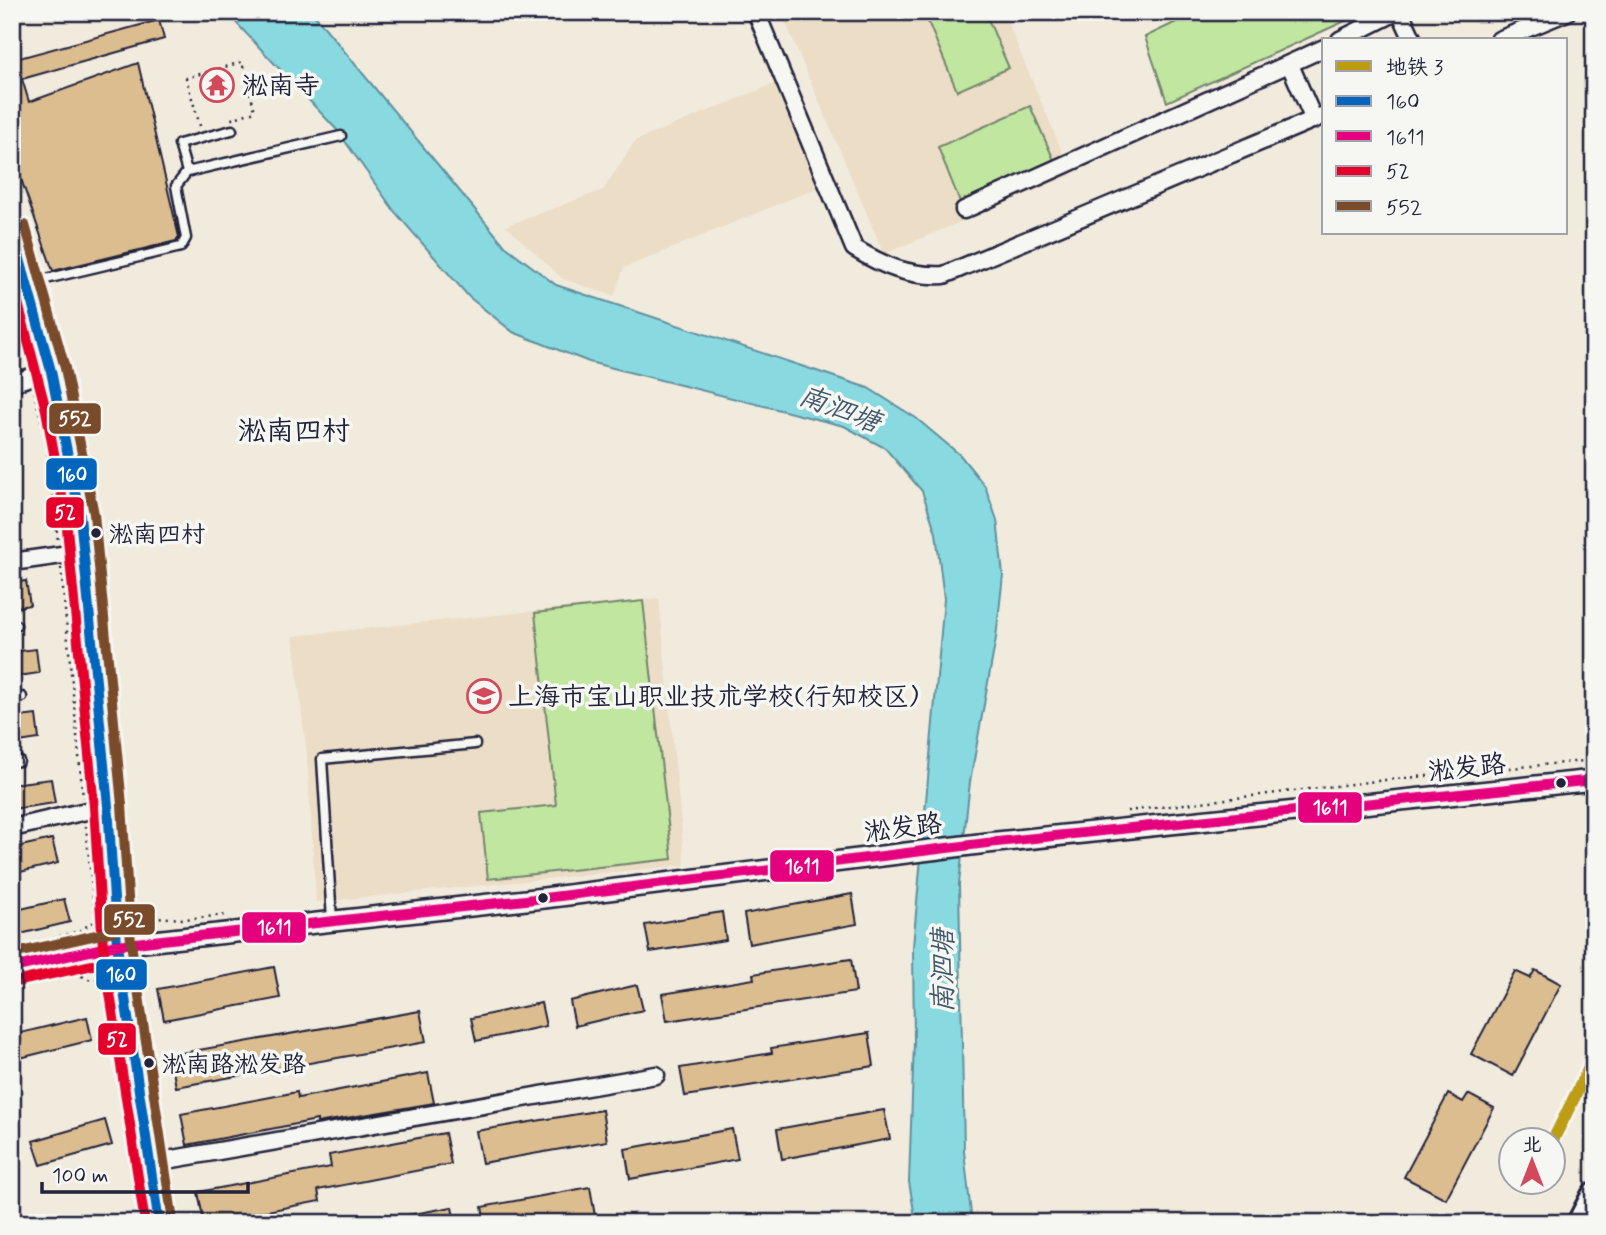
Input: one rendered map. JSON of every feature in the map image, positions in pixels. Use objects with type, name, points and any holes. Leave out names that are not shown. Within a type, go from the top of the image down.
[{"type":"main road","points":[[1580,1223],[1594,1196]]},
{"type":"street","points":[[756,12],[854,248],[877,262],[918,276],[944,275],[1319,117],[1290,65]]},
{"type":"street","points":[[1344,38],[1398,12],[1412,38]]},
{"type":"street","points":[[1504,38],[1567,12]]},
{"type":"street","points":[[964,210],[1322,49]]},
{"type":"street","points":[[12,229],[42,329],[40,374],[73,470],[108,806],[117,945],[159,1223]]},
{"type":"street","points":[[12,383],[40,374]]},
{"type":"street","points":[[12,562],[83,552]]},
{"type":"street","name":"淞发路","points":[[12,968],[117,945],[544,898],[987,843],[1594,780]]},
{"type":"street","points":[[12,828],[108,806]]},
{"type":"street","points":[[150,1163],[656,1075]]},
{"type":"lane","points":[[187,172],[179,144],[232,130]]},
{"type":"lane","points":[[28,283],[181,247],[186,238],[176,186],[187,172],[341,136]]},
{"type":"lane","points":[[12,699],[22,697]]},
{"type":"lane","points":[[332,920],[322,759],[475,744]]},
{"type":"path","points":[[209,124],[199,126],[186,78],[242,62],[255,111],[219,121]]},
{"type":"path","points":[[228,118],[232,130]]},
{"type":"path","points":[[12,948],[79,931],[95,921],[40,374],[18,324]]},
{"type":"path","points":[[1127,811],[1385,780],[1594,760]]},
{"type":"path","points":[[130,894],[142,916],[184,919],[237,914]]},
{"type":"shaded area","points":[[781,12],[1003,12],[1072,175],[884,254]]},
{"type":"shaded area","points":[[774,84],[817,188],[624,268],[614,296],[563,279],[506,226],[603,190],[635,141]]},
{"type":"shaded area","name":"上海市宝山职业技术学校(行知校区)","points":[[659,598],[685,865],[316,902],[307,756],[293,636]]},
{"type":"green space","points":[[924,12],[985,12],[1009,68],[957,91]]},
{"type":"green space","points":[[1197,12],[1365,12],[1167,102],[1145,37]]},
{"type":"green space","points":[[1030,106],[1054,160],[960,202],[938,147]]},
{"type":"green space","points":[[643,601],[672,859],[488,879],[481,813],[556,805],[535,613]]},
{"type":"water","name":"南泗塘","points":[[226,12],[312,12],[505,246],[556,285],[868,388],[916,418],[960,455],[985,486],[997,520],[1003,575],[996,638],[970,782],[959,884],[964,1151],[972,1223],[916,1223],[909,1182],[914,1041],[913,947],[944,599],[936,533],[922,491],[885,448],[844,426],[589,362],[513,332],[469,297],[395,212],[337,130]]},
{"type":"building","points":[[159,20],[164,39],[22,79],[29,102],[138,63],[179,237],[176,241],[53,271],[12,153],[12,55],[16,59]]},
{"type":"building","points":[[26,581],[30,605],[12,608],[12,583]]},
{"type":"building","points":[[36,649],[39,673],[12,677],[12,652]]},
{"type":"building","points":[[36,715],[39,739],[12,743],[12,718]]},
{"type":"building","points":[[51,779],[55,803],[12,809],[12,784]]},
{"type":"building","points":[[52,839],[58,863],[12,874],[12,848]]},
{"type":"building","points":[[852,894],[857,924],[749,944],[744,914]]},
{"type":"building","points":[[64,899],[70,922],[12,936],[12,911]]},
{"type":"building","points":[[722,912],[726,940],[650,952],[645,925]]},
{"type":"building","points":[[851,959],[856,992],[667,1021],[662,994],[754,979],[753,974]]},
{"type":"building","points":[[274,967],[280,998],[164,1020],[158,989]]},
{"type":"building","points":[[1535,970],[1561,984],[1513,1076],[1471,1054],[1515,971],[1530,978]]},
{"type":"building","points":[[637,985],[643,1010],[575,1026],[570,1001]]},
{"type":"building","points":[[541,1003],[546,1026],[476,1041],[471,1018]]},
{"type":"building","points":[[420,1011],[426,1042],[176,1087],[170,1055]]},
{"type":"building","points":[[87,1017],[92,1040],[12,1060],[12,1035]]},
{"type":"building","points":[[869,1033],[874,1066],[685,1096],[680,1068],[772,1053],[771,1048]]},
{"type":"building","points":[[428,1073],[434,1103],[317,1123],[317,1120],[187,1145],[181,1114],[297,1092],[298,1098]]},
{"type":"building","points":[[1448,1094],[1463,1102],[1468,1094],[1494,1108],[1446,1199],[1404,1177]]},
{"type":"building","points":[[602,1110],[607,1141],[482,1163],[476,1131]]},
{"type":"building","points":[[884,1110],[890,1139],[782,1159],[777,1129]]},
{"type":"building","points":[[105,1120],[112,1145],[41,1165],[33,1141]]},
{"type":"building","points":[[732,1129],[738,1159],[630,1179],[625,1149]]},
{"type":"building","points":[[445,1133],[451,1164],[318,1190],[320,1201],[204,1223],[198,1192],[331,1167],[329,1155]]},
{"type":"building","points":[[590,1187],[595,1216],[560,1223],[485,1223],[482,1207]]},
{"type":"building","points":[[452,1207],[455,1223],[398,1223],[397,1217]]},
{"type":"metro line","name":"3","points":[[1560,1126],[1594,1058]]},
{"type":"transit line","name":"552","points":[[25,225],[65,368],[94,514],[122,805],[131,943],[173,1221]]},
{"type":"transit line","name":"160","points":[[12,230],[51,371],[80,516],[108,806],[117,945],[159,1223]]},
{"type":"transit line","name":"52","points":[[12,280],[46,410],[66,518],[94,807],[103,947],[145,1223]]},
{"type":"transit line","name":"1611","points":[[12,968],[117,945],[544,898],[987,843],[1594,780]]},
{"type":"transit line","name":"552","points":[[12,954],[114,931]]},
{"type":"transit line","name":"52","points":[[15,982],[120,959]]},
{"type":"place","name":"淞南寺","points":[[217,85]]},
{"type":"place","name":"淞南四村","points":[[96,533]]},
{"type":"place","name":"上海市宝山职业技术学校(行知校区)","points":[[484,696]]},
{"type":"place","name":"淞南路淞发路","points":[[149,1063]]},
{"type":"district","name":"淞南四村","points":[[294,430]]}]
